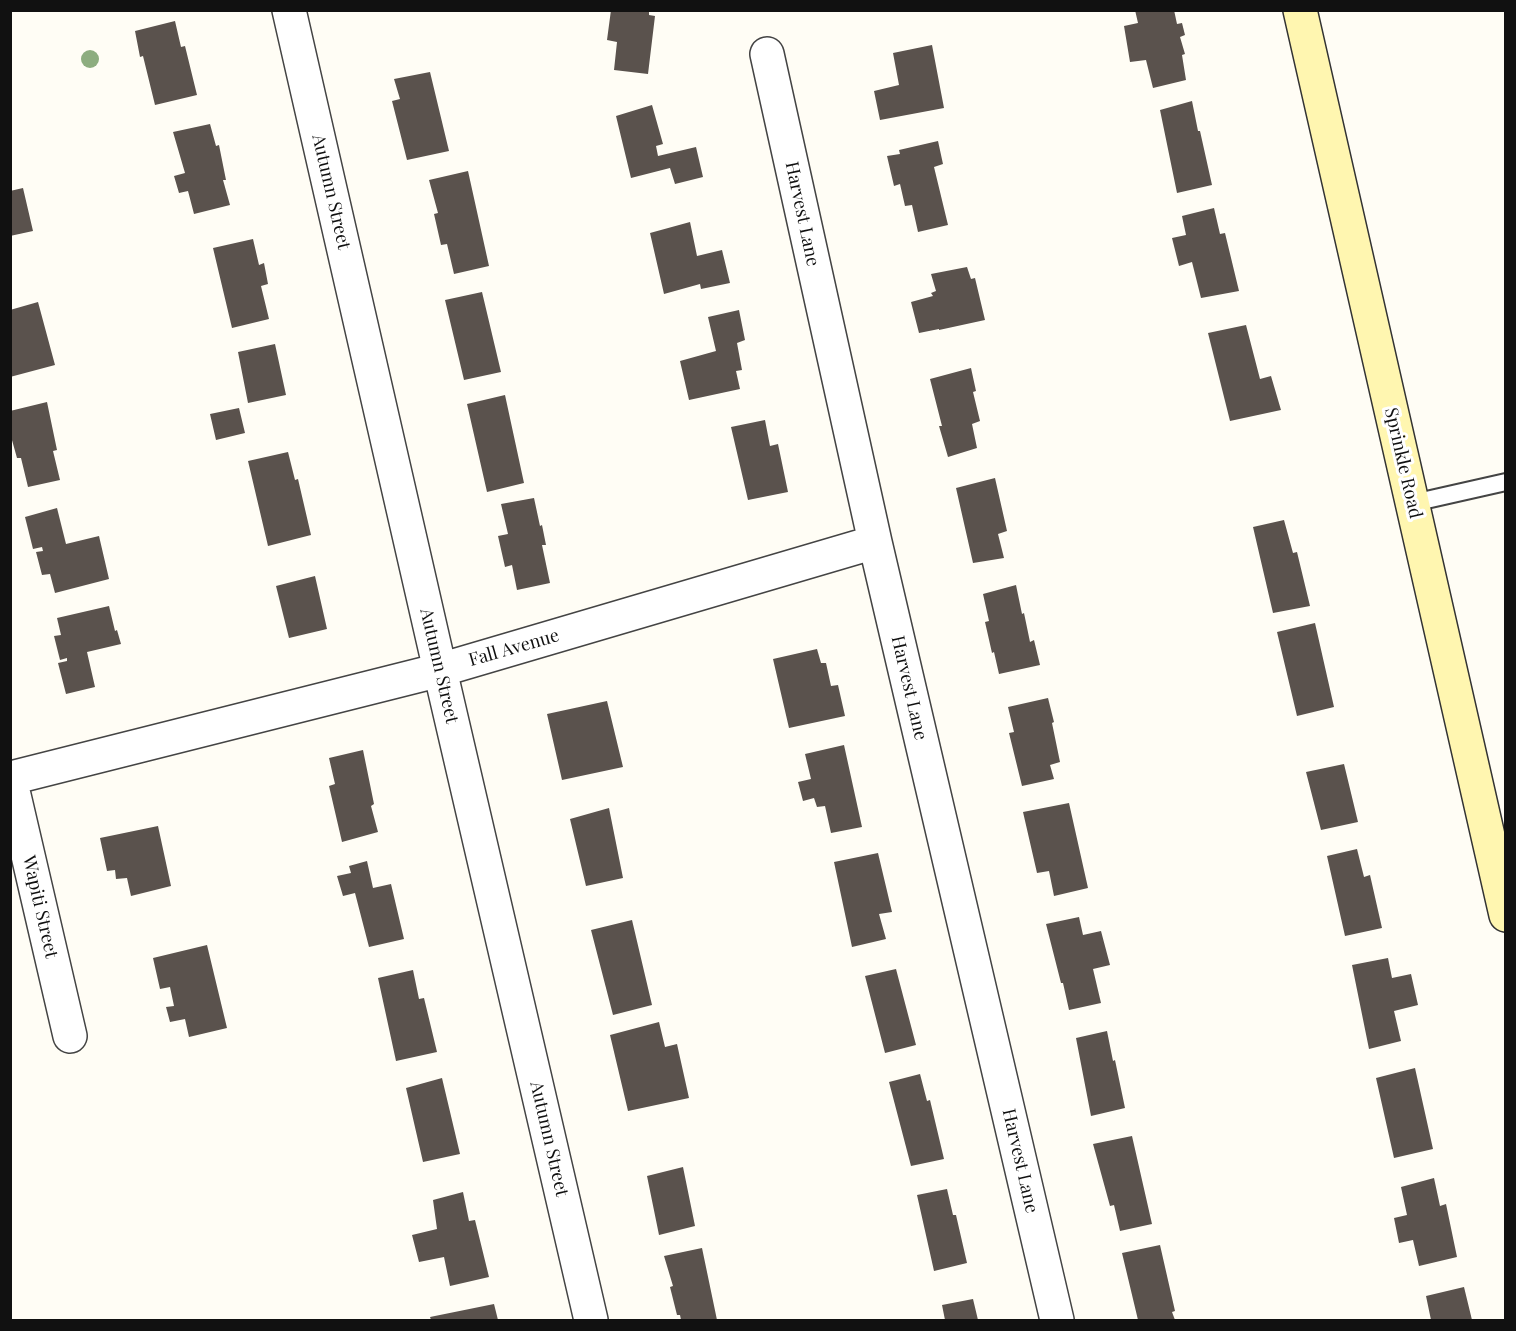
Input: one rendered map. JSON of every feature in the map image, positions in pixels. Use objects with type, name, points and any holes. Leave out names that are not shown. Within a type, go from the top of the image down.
[{"type":"main road","name":"Sprinkle Road","points":[[1300,10],[1413,503],[1499,856],[1506,915]]},
{"type":"street","name":"Autumn Street","points":[[290,10],[591,1320]]},
{"type":"street","name":"Harvest Lane","points":[[767,54],[875,542],[1057,1320]]},
{"type":"street","name":"Fall Avenue","points":[[11,778],[440,670],[875,542]]},
{"type":"street","name":"Wapiti Street","points":[[11,778],[70,1036]]},
{"type":"lane","points":[[1413,503],[1506,482]]},
{"type":"building","points":[[611,10],[649,10],[649,15],[655,16],[648,74],[614,70],[617,42],[607,40]]},
{"type":"building","points":[[1135,10],[1174,10],[1177,24],[1182,23],[1185,35],[1180,37],[1185,54],[1182,55],[1186,80],[1153,88],[1146,60],[1130,62],[1124,26],[1138,23]]},
{"type":"building","points":[[175,21],[181,47],[185,46],[197,95],[155,105],[143,56],[140,57],[135,31]]},
{"type":"building","points":[[932,45],[944,108],[880,120],[874,91],[899,85],[893,53]]},
{"type":"building","points":[[430,72],[449,151],[407,160],[392,101],[400,99],[394,79]]},
{"type":"building","points":[[1192,101],[1212,185],[1177,193],[1160,110]]},
{"type":"building","points":[[652,105],[663,144],[656,146],[658,156],[696,147],[703,177],[675,184],[670,168],[631,178],[616,116]]},
{"type":"building","points":[[210,124],[216,146],[219,145],[226,180],[223,180],[230,205],[194,214],[188,191],[179,193],[174,176],[185,173],[173,132]]},
{"type":"building","points":[[938,141],[943,164],[934,167],[948,225],[918,232],[912,205],[905,206],[900,184],[894,186],[887,156],[900,154],[899,150]]},
{"type":"building","points":[[468,171],[489,266],[454,274],[447,244],[441,245],[434,214],[438,213],[429,180]]},
{"type":"building","points":[[23,188],[33,231],[10,236],[10,191]]},
{"type":"building","points":[[1214,208],[1220,234],[1225,233],[1239,291],[1201,298],[1192,262],[1179,266],[1172,238],[1186,235],[1182,216]]},
{"type":"building","points":[[690,222],[697,256],[722,250],[730,283],[701,289],[700,284],[664,294],[650,233]]},
{"type":"building","points":[[253,239],[259,265],[264,263],[268,284],[261,286],[269,319],[232,328],[213,248]]},
{"type":"building","points":[[967,267],[971,279],[975,278],[985,320],[919,333],[911,302],[933,296],[931,293],[936,291],[931,274]]},
{"type":"building","points":[[482,292],[501,372],[464,380],[445,300]]},
{"type":"building","points":[[38,302],[55,365],[10,377],[10,310]]},
{"type":"building","points":[[739,310],[745,340],[737,343],[742,370],[736,371],[740,389],[689,400],[680,361],[716,351],[708,317]]},
{"type":"building","points":[[1246,325],[1260,379],[1271,376],[1281,410],[1230,421],[1208,333]]},
{"type":"building","points":[[275,344],[286,395],[248,403],[238,352]]},
{"type":"building","points":[[971,368],[976,391],[973,392],[980,421],[972,424],[977,448],[948,457],[930,379]]},
{"type":"building","points":[[505,395],[524,483],[487,492],[467,404]]},
{"type":"building","points":[[47,402],[57,450],[53,451],[60,480],[28,487],[21,458],[17,458],[10,433],[10,411]]},
{"type":"building","points":[[239,408],[245,433],[216,440],[210,414]]},
{"type":"building","points":[[765,420],[770,446],[778,444],[788,492],[748,500],[731,427]]},
{"type":"building","points":[[288,452],[295,480],[298,479],[311,535],[268,546],[248,461]]},
{"type":"building","points":[[995,478],[1007,531],[998,534],[1004,558],[973,563],[956,488]]},
{"type":"building","points":[[534,498],[546,545],[542,545],[550,583],[517,590],[512,565],[505,567],[498,536],[508,534],[501,504]]},
{"type":"building","points":[[57,508],[66,544],[99,536],[109,579],[55,593],[50,574],[42,575],[36,552],[43,551],[42,547],[33,549],[25,517]]},
{"type":"building","points":[[1284,520],[1293,553],[1297,552],[1310,606],[1273,613],[1253,527]]},
{"type":"building","points":[[315,576],[327,629],[289,638],[276,586]]},
{"type":"building","points":[[1016,585],[1030,642],[1034,640],[1040,665],[999,674],[985,622],[989,621],[983,594]]},
{"type":"building","points":[[109,606],[115,631],[117,630],[121,644],[87,652],[95,687],[66,694],[58,663],[67,661],[67,658],[60,660],[54,636],[61,635],[57,618]]},
{"type":"building","points":[[1315,623],[1334,707],[1297,716],[1277,632]]},
{"type":"building","points":[[817,649],[821,663],[826,663],[831,686],[838,685],[845,716],[789,728],[773,659]]},
{"type":"building","points":[[1048,698],[1060,762],[1050,765],[1054,779],[1022,786],[1009,733],[1014,732],[1008,707]]},
{"type":"building","points":[[607,701],[623,767],[562,780],[547,714]]},
{"type":"building","points":[[844,745],[862,827],[831,833],[825,806],[817,807],[814,798],[803,801],[798,782],[811,779],[805,754]]},
{"type":"building","points":[[363,750],[374,804],[371,806],[378,832],[342,842],[329,786],[335,784],[329,758]]},
{"type":"building","points":[[1344,764],[1358,822],[1321,830],[1306,772]]},
{"type":"building","points":[[1069,803],[1088,888],[1054,896],[1049,871],[1037,873],[1023,812]]},
{"type":"building","points":[[609,808],[623,878],[586,886],[570,819]]},
{"type":"building","points":[[158,826],[171,886],[131,896],[127,878],[116,879],[115,870],[107,871],[100,838]]},
{"type":"building","points":[[1357,849],[1364,877],[1370,875],[1382,928],[1345,936],[1327,856]]},
{"type":"building","points":[[878,853],[892,912],[879,914],[886,939],[852,947],[834,862]]},
{"type":"building","points":[[367,861],[373,888],[391,884],[404,939],[369,947],[355,893],[343,896],[337,876],[351,873],[349,866]]},
{"type":"building","points":[[1079,917],[1083,935],[1101,931],[1110,965],[1093,969],[1101,1003],[1069,1010],[1046,924]]},
{"type":"building","points":[[632,920],[652,1005],[613,1015],[591,930]]},
{"type":"building","points":[[207,945],[227,1028],[189,1037],[185,1019],[170,1022],[166,1007],[174,1006],[170,987],[160,989],[153,958]]},
{"type":"building","points":[[1388,958],[1392,978],[1411,974],[1418,1005],[1394,1011],[1401,1041],[1369,1049],[1352,965]]},
{"type":"building","points":[[896,969],[916,1045],[885,1053],[865,976]]},
{"type":"building","points":[[413,970],[419,999],[424,998],[437,1052],[396,1061],[378,978]]},
{"type":"building","points":[[659,1022],[665,1047],[677,1044],[689,1098],[628,1111],[610,1035]]},
{"type":"building","points":[[1107,1031],[1125,1108],[1091,1116],[1076,1038]]},
{"type":"building","points":[[1415,1068],[1433,1149],[1394,1158],[1376,1078]]},
{"type":"building","points":[[920,1074],[927,1101],[930,1100],[944,1159],[911,1166],[889,1082]]},
{"type":"building","points":[[442,1078],[460,1154],[423,1162],[406,1088]]},
{"type":"building","points":[[1132,1136],[1152,1224],[1120,1231],[1114,1205],[1110,1206],[1093,1144]]},
{"type":"building","points":[[683,1167],[695,1226],[659,1235],[647,1176]]},
{"type":"building","points":[[1434,1178],[1440,1206],[1446,1204],[1457,1257],[1419,1266],[1413,1240],[1399,1243],[1394,1218],[1407,1215],[1401,1187]]},
{"type":"building","points":[[947,1189],[953,1215],[956,1215],[967,1263],[934,1271],[917,1195]]},
{"type":"building","points":[[463,1192],[469,1221],[475,1220],[489,1277],[450,1286],[444,1257],[419,1262],[412,1235],[437,1229],[433,1200]]},
{"type":"building","points":[[1160,1245],[1175,1320],[1138,1320],[1122,1253]]},
{"type":"building","points":[[702,1248],[717,1320],[681,1320],[680,1315],[677,1315],[670,1287],[673,1286],[664,1256]]},
{"type":"building","points":[[1464,1287],[1472,1320],[1431,1320],[1426,1296]]},
{"type":"building","points":[[973,1299],[978,1320],[945,1320],[942,1305]]},
{"type":"building","points":[[494,1304],[498,1320],[431,1320],[430,1317]]}]
